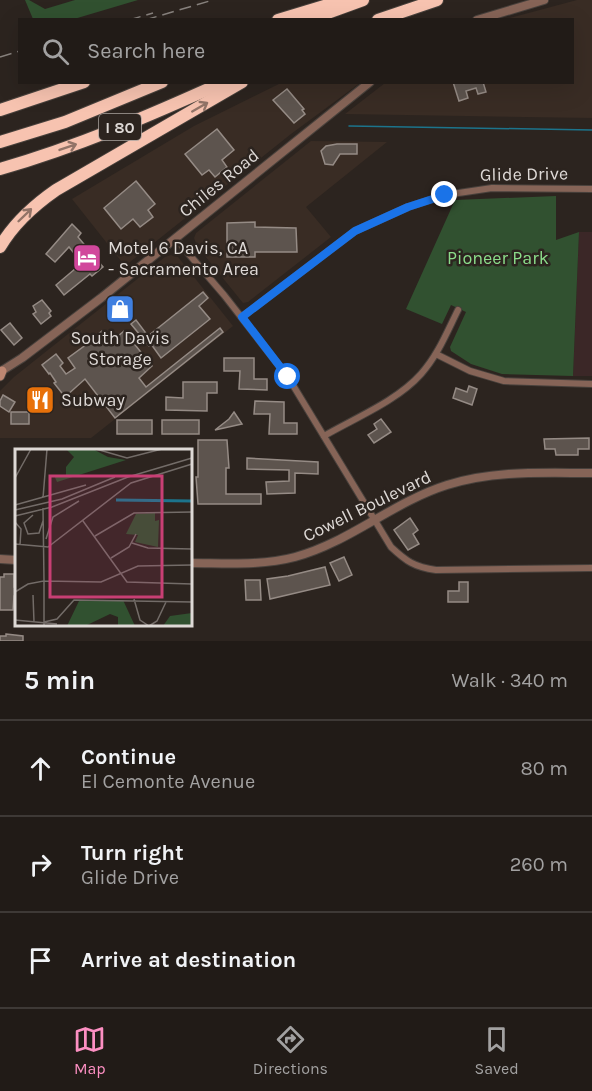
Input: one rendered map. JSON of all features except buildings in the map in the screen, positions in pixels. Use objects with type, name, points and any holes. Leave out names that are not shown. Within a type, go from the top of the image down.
[{"type":"highway","points":[[285,18],[344,0]]},
{"type":"highway","points":[[314,18],[363,0]]},
{"type":"highway","points":[[384,18],[437,0]]},
{"type":"highway","points":[[0,110],[78,84]]},
{"type":"highway","name":"I 80","points":[[0,142],[75,118],[157,84]]},
{"type":"highway","name":"I 80","points":[[4,169],[70,147],[219,84]]},
{"type":"highway","points":[[0,247],[18,221],[56,190],[239,84]]},
{"type":"highway","points":[[0,104],[17,104]]},
{"type":"street","points":[[484,18],[544,0]]},
{"type":"street","name":"Chiles Road","points":[[1,373],[70,321],[368,84]]},
{"type":"street","name":"Glide Drive","points":[[242,317],[355,231],[408,207],[445,195],[473,190],[510,187],[592,189]]},
{"type":"street","points":[[175,238],[242,317],[288,377],[391,547],[406,562],[436,570],[592,568]]},
{"type":"street","points":[[324,436],[400,392],[420,375],[436,354],[458,310]]},
{"type":"street","points":[[436,354],[470,371],[504,381],[592,384]]},
{"type":"street","name":"Cowell Boulevard","points":[[192,562],[247,563],[295,557],[339,539],[417,497],[445,485],[467,479],[514,473],[592,473]]},
{"type":"street","points":[[0,559],[15,560]]},
{"type":"shaded area","points":[[577,0],[592,0],[592,118],[345,114],[384,84],[574,84],[574,18],[510,18]]},
{"type":"shaded area","points":[[279,84],[359,84],[291,134],[125,266],[72,199],[194,126]]},
{"type":"shaded area","points":[[311,141],[387,142],[306,207],[331,237],[248,302],[243,303],[197,246],[194,238],[196,233]]},
{"type":"shaded area","points":[[579,232],[592,232],[592,376],[573,376]]},
{"type":"shaded area","points":[[171,255],[178,257],[233,326],[91,438],[0,438],[0,391],[14,377],[165,257]]},
{"type":"green space","points":[[25,0],[45,9],[75,0],[138,0],[77,18],[33,18]]},
{"type":"green space","name":"Pioneer Park","points":[[556,196],[556,240],[579,232],[573,376],[502,374],[471,364],[451,351],[450,347],[466,312],[451,305],[442,324],[406,309],[455,200]]},
{"type":"waterway","points":[[349,126],[592,130]]},
{"type":"railway","points":[[152,18],[213,0]]},
{"type":"railway","points":[[136,18],[153,13]]},
{"type":"railway","points":[[0,57],[18,52]]},
{"type":"place","name":"Motel 6 Davis, CA - Sacramento Area","points":[[87,258]]},
{"type":"place","name":"South Davis Storage","points":[[120,309]]},
{"type":"place","name":"Subway","points":[[40,400]]},
{"type":"route","points":[[288,377],[242,317],[355,231],[408,207],[445,195]]}]
